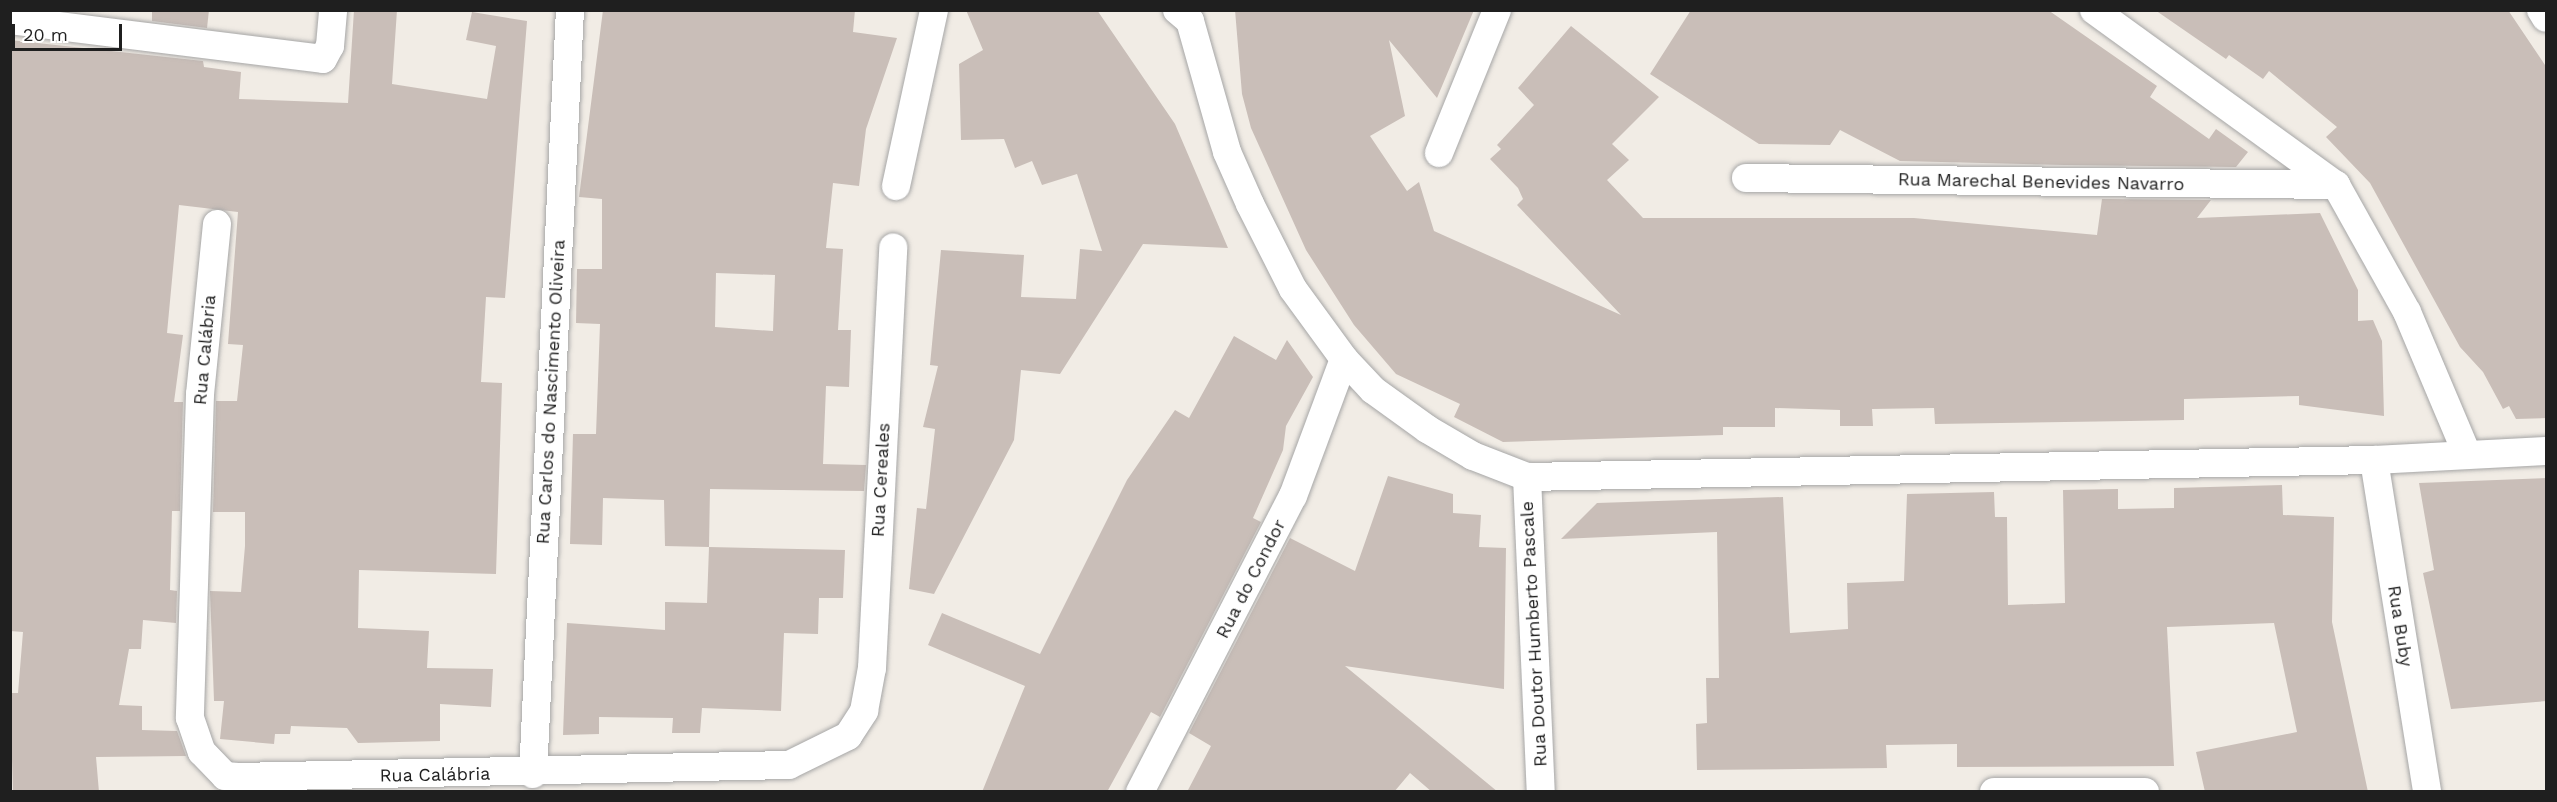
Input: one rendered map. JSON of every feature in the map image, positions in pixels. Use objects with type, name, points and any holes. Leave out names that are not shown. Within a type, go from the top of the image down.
[{"type":"street","points":[[10,20],[69,19],[323,59],[330,46],[333,10]]},
{"type":"street","name":"Rua Carlos do Nascimento Oliveira","points":[[533,774],[570,10]]},
{"type":"street","points":[[896,186],[934,10]]},
{"type":"street","points":[[1439,153],[1497,10]]},
{"type":"street","points":[[2094,10],[2336,185],[2407,312],[2467,454]]},
{"type":"street","points":[[2541,10],[2547,18]]},
{"type":"street","points":[[1186,14],[1227,152],[1250,204],[1293,289],[1344,360],[1373,390],[1427,429],[1473,456],[1527,477],[2374,460],[2547,451]]},
{"type":"street","name":"Rua Marechal Benevides Navarro","points":[[1746,178],[2336,185]]},
{"type":"street","name":"Rua Calábria","points":[[217,224],[194,518],[190,718],[202,752],[225,776],[533,774],[789,765],[848,736],[864,711]]},
{"type":"street","name":"Rua Cereales","points":[[864,711],[872,668],[893,248]]},
{"type":"street","name":"Rua do Condor","points":[[1140,792],[1293,496],[1344,360]]},
{"type":"street","name":"Rua Buby","points":[[2374,460],[2427,792]]},
{"type":"street","name":"Rua Doutor Humberto Pascale","points":[[1527,477],[1541,792]]},
{"type":"street","points":[[1994,792],[2145,792]]},
{"type":"building","points":[[152,10],[209,10],[207,28],[152,21]]},
{"type":"building","points":[[354,10],[397,10],[392,84],[487,99],[496,46],[466,40],[472,12],[527,21],[505,298],[486,297],[481,382],[502,383],[496,574],[359,570],[358,628],[429,631],[427,668],[493,669],[491,707],[440,704],[440,741],[358,743],[347,728],[291,726],[290,734],[275,734],[274,744],[220,739],[224,701],[214,701],[210,591],[241,592],[245,546],[245,512],[213,512],[216,401],[237,401],[243,345],[228,344],[238,212],[179,205],[167,333],[183,335],[174,402],[183,402],[180,511],[172,511],[170,590],[177,591],[176,623],[143,620],[141,649],[129,649],[119,705],[142,706],[142,730],[177,731],[186,756],[96,757],[99,792],[13,792],[10,693],[18,693],[23,632],[10,631],[10,40],[203,61],[204,67],[241,72],[239,99],[348,103]]},
{"type":"building","points":[[603,10],[855,10],[853,32],[897,38],[866,129],[859,186],[833,183],[826,248],[843,249],[838,330],[851,330],[849,387],[826,386],[823,464],[866,465],[864,491],[710,489],[709,547],[665,546],[664,500],[603,498],[602,545],[570,544],[573,434],[596,434],[600,324],[576,323],[577,269],[602,269],[602,199],[579,197]],"holes":[[[716,273],[775,275],[773,331],[715,327]]]},
{"type":"building","points":[[966,10],[1097,10],[1175,124],[1228,248],[1143,244],[1060,374],[1021,370],[1014,440],[934,594],[909,589],[917,508],[926,509],[935,429],[923,427],[938,366],[930,365],[941,250],[1024,255],[1021,297],[1076,299],[1080,249],[1102,251],[1077,174],[1042,185],[1032,161],[1015,168],[1004,139],[961,140],[959,64],[983,50]]},
{"type":"building","points":[[1235,10],[1474,10],[1437,98],[1389,40],[1405,116],[1370,136],[1407,191],[1419,182],[1434,231],[1621,315],[1517,205],[1523,199],[1518,188],[1490,159],[1501,149],[1497,145],[1534,105],[1518,88],[1571,26],[1659,97],[1612,144],[1629,160],[1607,180],[1643,218],[1914,218],[2097,235],[2102,199],[2211,200],[2197,218],[2320,213],[2358,290],[2358,321],[2373,320],[2382,341],[2384,416],[2299,405],[2299,396],[2184,399],[2184,420],[1935,424],[1934,408],[1872,409],[1873,426],[1840,426],[1840,410],[1775,408],[1775,427],[1723,427],[1723,435],[1503,442],[1454,417],[1460,404],[1396,374],[1354,325],[1306,250],[1251,128],[1242,94]]},
{"type":"building","points":[[1691,10],[2048,10],[2157,86],[2150,97],[2209,139],[2216,129],[2248,152],[2236,167],[2065,165],[1900,161],[1840,130],[1830,145],[1759,144],[1650,74]]},
{"type":"building","points":[[2155,10],[2508,10],[2547,68],[2547,418],[2516,419],[2509,406],[2503,409],[2483,372],[2460,347],[2370,183],[2326,137],[2337,127],[2269,71],[2263,79],[2229,55],[2226,59]]},
{"type":"building","points":[[1234,336],[1276,360],[1287,340],[1313,377],[1286,426],[1283,450],[1253,518],[1261,522],[1160,717],[1151,712],[1107,792],[982,792],[1025,686],[928,645],[942,613],[1040,654],[1127,480],[1175,410],[1189,418]]},
{"type":"building","points":[[1388,476],[1453,494],[1453,513],[1481,515],[1479,547],[1506,548],[1504,689],[1345,666],[1498,792],[1432,792],[1410,773],[1394,792],[1187,792],[1211,746],[1189,733],[1290,538],[1355,571]]},
{"type":"building","points":[[2547,478],[2547,701],[2451,709],[2423,573],[2434,570],[2419,483]]},
{"type":"building","points":[[2282,485],[2283,515],[2334,517],[2332,622],[2368,792],[2205,792],[2196,752],[2297,732],[2274,623],[2167,627],[2174,766],[1957,767],[1957,744],[1886,745],[1887,768],[1697,770],[1696,724],[1707,723],[1706,678],[1719,678],[1717,532],[1561,539],[1597,503],[1783,497],[1790,633],[1848,629],[1847,583],[1904,581],[1907,494],[1994,492],[1995,517],[2007,517],[2008,605],[2065,603],[2063,490],[2118,489],[2118,509],[2174,508],[2174,488]]},
{"type":"building","points":[[709,547],[845,550],[843,598],[819,598],[818,634],[784,633],[781,711],[702,708],[700,733],[672,733],[673,718],[599,717],[599,734],[563,735],[567,623],[665,630],[665,602],[707,603]]}]
